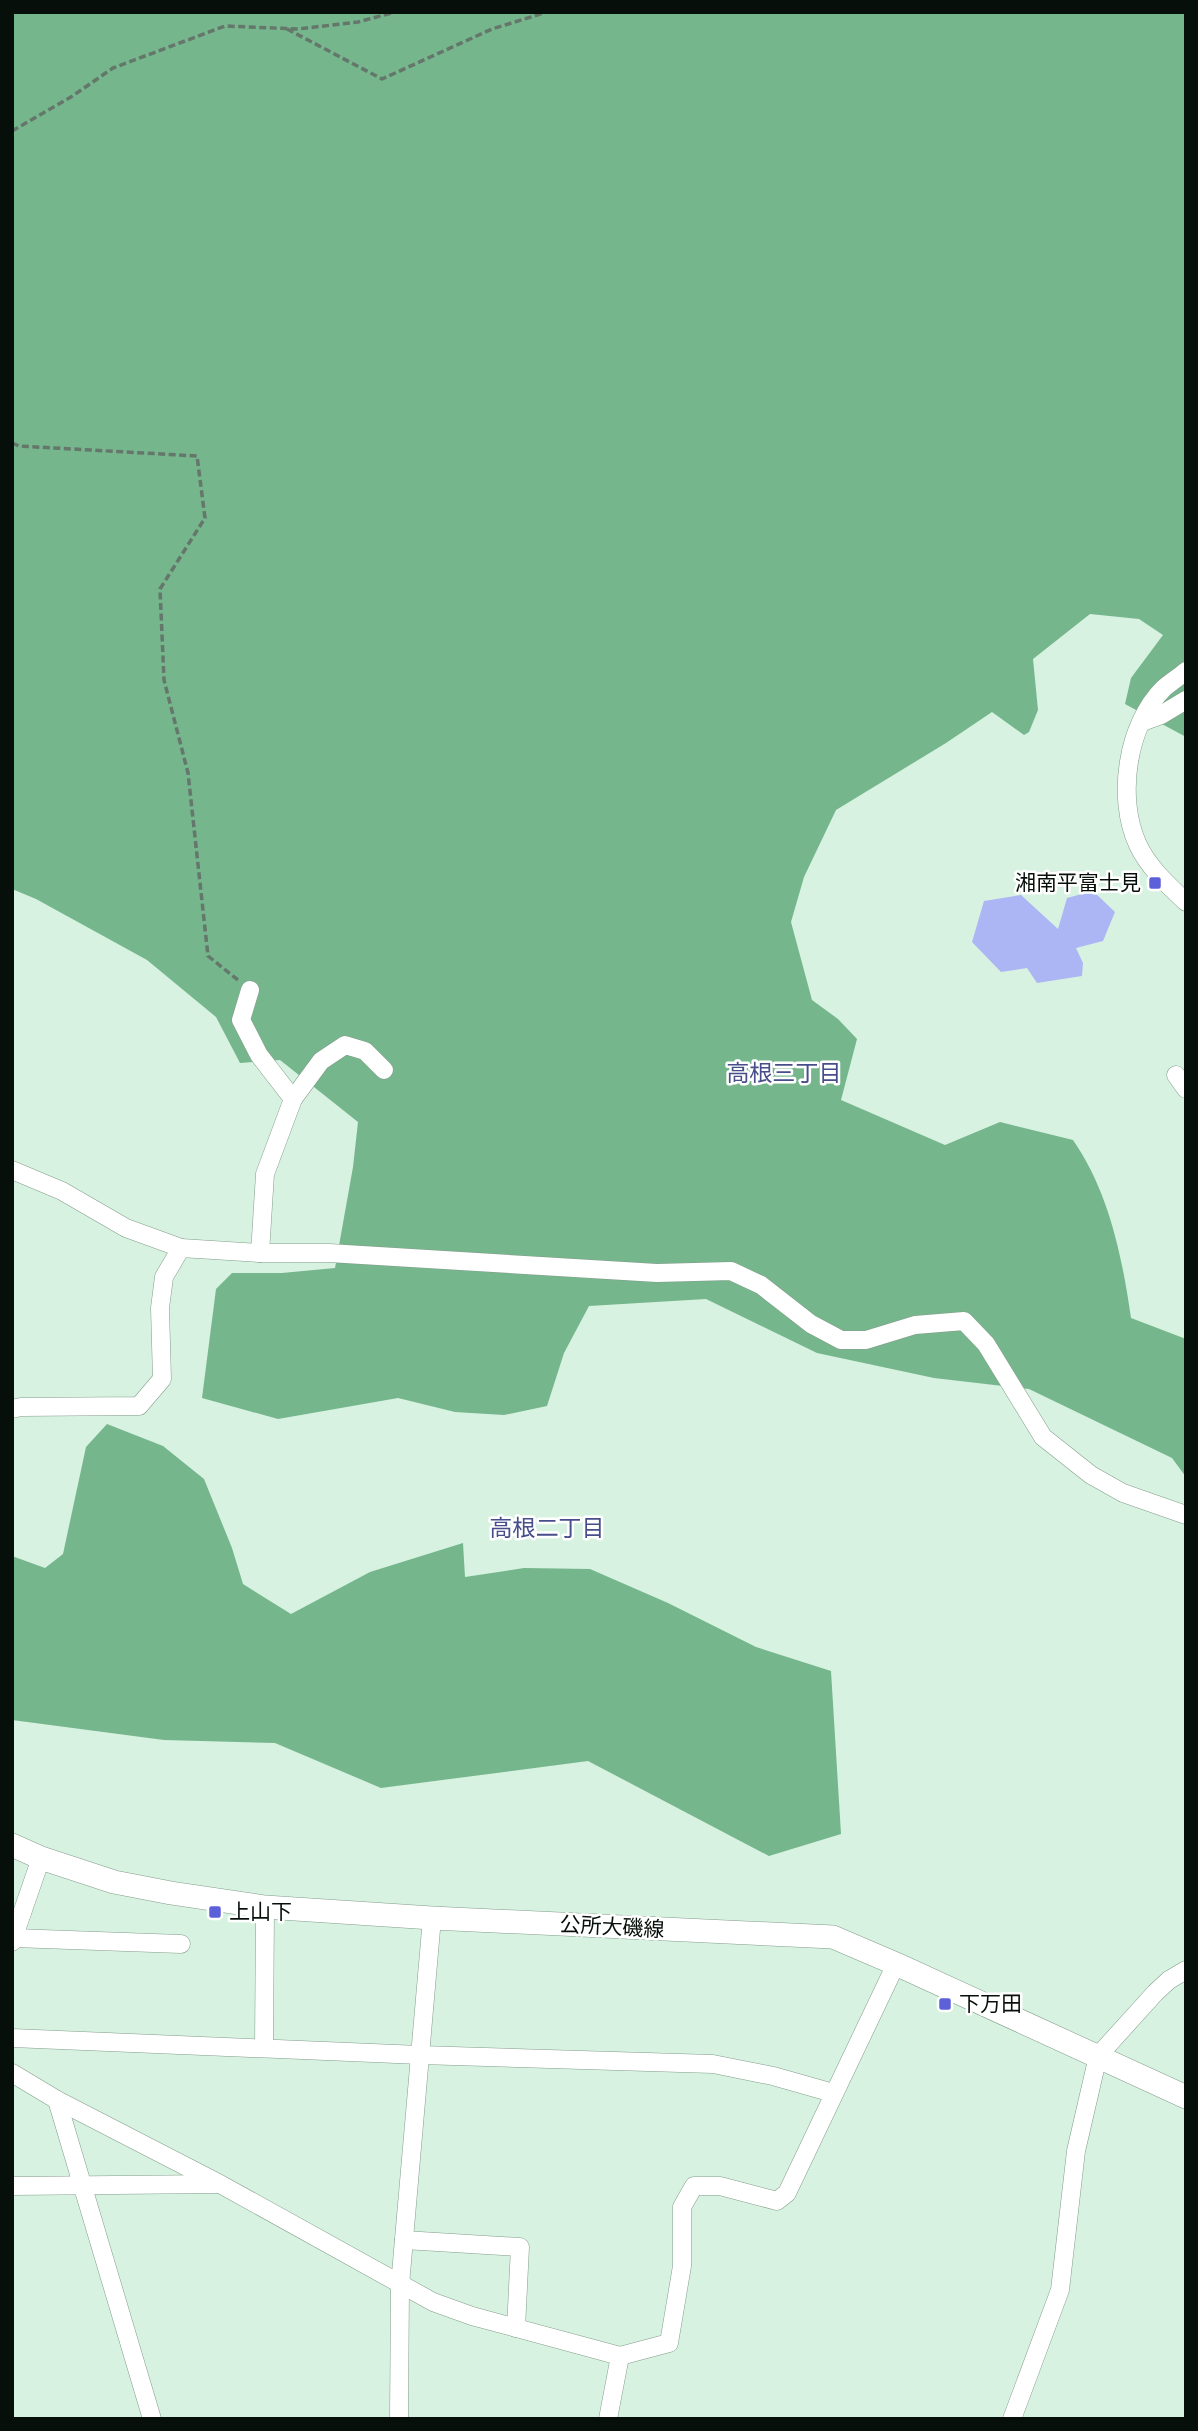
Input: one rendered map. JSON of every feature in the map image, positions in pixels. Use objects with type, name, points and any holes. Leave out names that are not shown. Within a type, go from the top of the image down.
[{"type":"main road","name":"公所大磯線","points":[[12,1845],[41,1858],[114,1882],[265,1907],[432,1918],[833,1937],[1186,2097]]},
{"type":"street","points":[[1186,671],[1163,689],[1142,722],[1134,742],[1126,786],[1129,818],[1138,845],[1153,870],[1186,902]]},
{"type":"street","points":[[1142,722],[1186,700]]},
{"type":"street","points":[[250,990],[241,1020],[258,1055],[293,1099]]},
{"type":"street","points":[[260,1254],[265,1174],[293,1099],[321,1061],[345,1045],[365,1051],[383,1070]]},
{"type":"street","points":[[12,1170],[61,1191],[126,1228],[181,1248],[260,1254],[329,1253],[657,1273],[731,1271],[761,1285],[811,1324],[841,1340],[866,1340],[915,1325],[964,1321],[986,1344],[1043,1437],[1091,1475],[1123,1493],[1186,1515]]},
{"type":"street","points":[[12,1409],[139,1406],[162,1379],[160,1308],[164,1277],[181,1248]]},
{"type":"street","points":[[41,1858],[13,1940],[181,1944]]},
{"type":"street","points":[[264,2047],[265,1907]]},
{"type":"street","points":[[399,2419],[400,2285],[432,1918]]},
{"type":"street","points":[[12,2073],[57,2100],[220,2184],[400,2285],[459,2311],[620,2356],[669,2343],[682,2266],[681,2207],[694,2186],[720,2186],[778,2201],[787,2193],[896,1964]]},
{"type":"street","points":[[1012,2419],[1060,2290],[1076,2151],[1098,2056],[1154,1993],[1186,1970]]},
{"type":"street","points":[[12,2038],[713,2064],[773,2076],[833,2093]]},
{"type":"street","points":[[57,2100],[152,2419]]},
{"type":"street","points":[[12,2186],[220,2184]]},
{"type":"street","points":[[404,2240],[520,2247],[516,2328]]},
{"type":"street","points":[[608,2419],[620,2356]]},
{"type":"path","points":[[12,131],[71,97],[113,68],[225,26],[285,28],[358,22],[395,12]]},
{"type":"path","points":[[285,28],[382,79],[492,29],[547,12]]},
{"type":"path","points":[[12,443],[19,446],[197,456],[205,518],[160,589],[164,680],[188,773],[208,956],[250,990]]},
{"type":"green space","points":[[12,12],[1186,12],[1186,737],[1125,704],[1131,678],[1163,635],[1139,619],[1090,614],[1033,659],[1038,710],[1029,732],[1024,735],[992,712],[836,810],[804,877],[791,922],[812,1000],[838,1019],[857,1039],[841,1100],[945,1145],[1000,1122],[1073,1140],[1105,1203],[1118,1248],[1131,1318],[1186,1339],[1186,1477],[1172,1458],[1029,1389],[934,1378],[817,1353],[706,1299],[589,1306],[564,1353],[547,1406],[504,1415],[455,1412],[398,1398],[278,1419],[202,1398],[216,1289],[232,1273],[282,1273],[335,1268],[358,1122],[280,1060],[240,1063],[216,1017],[147,960],[36,899],[12,889]]},
{"type":"green space","points":[[107,1424],[163,1446],[204,1479],[232,1548],[243,1584],[291,1614],[370,1572],[463,1543],[465,1577],[524,1568],[590,1569],[668,1603],[756,1647],[831,1671],[841,1834],[769,1856],[588,1761],[381,1788],[275,1743],[164,1740],[12,1720],[12,1556],[45,1568],[63,1554],[86,1447]]},
{"type":"building","points":[[1093,891],[1115,912],[1103,941],[1076,948],[1083,963],[1082,976],[1037,983],[1027,968],[1001,972],[972,942],[984,901],[1021,895],[1058,929],[1067,898]]},
{"type":"place","name":"湘南平富士見","points":[[1155,883]]},
{"type":"place","name":"上山下","points":[[215,1912]]},
{"type":"place","name":"下万田","points":[[945,2004]]},
{"type":"district","name":"高根三丁目","points":[[784,1073]]},
{"type":"district","name":"高根二丁目","points":[[547,1528]]}]
